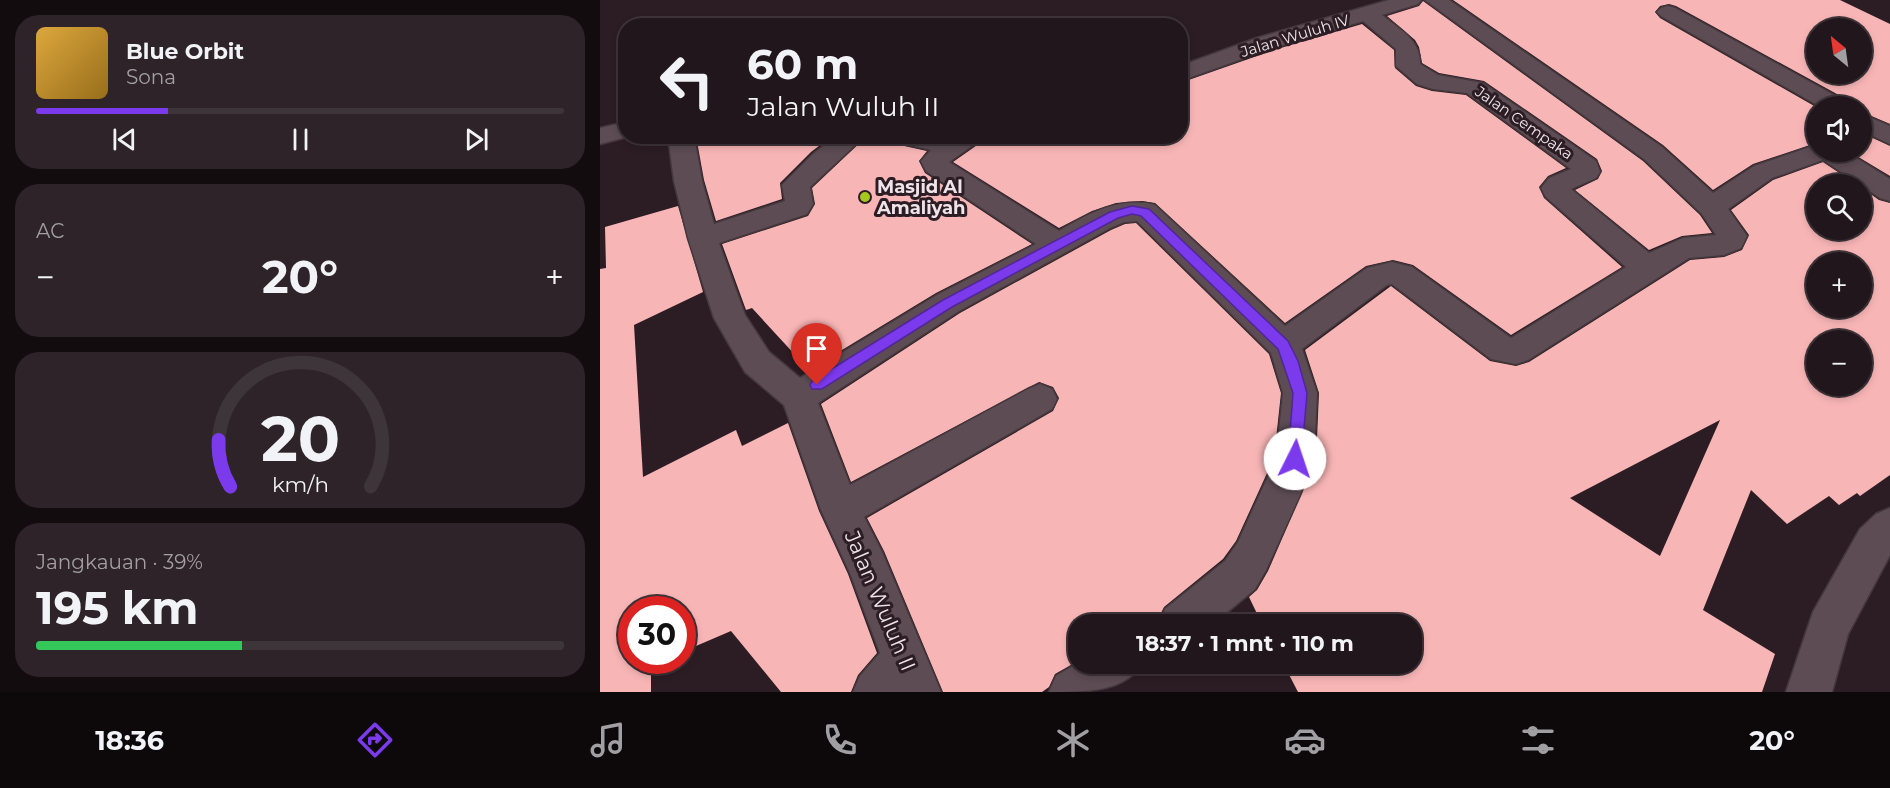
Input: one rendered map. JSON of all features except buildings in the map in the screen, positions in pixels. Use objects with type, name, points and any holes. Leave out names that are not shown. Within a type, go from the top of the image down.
[{"type":"street","name":"Jalan Wuluh IV","points":[[1188,71],[1265,43],[1406,0]]},
{"type":"street","points":[[1283,345],[1378,276],[1392,273],[1401,275],[1503,350],[1516,351],[1647,268],[1687,247],[1724,246],[1731,241],[1732,236],[1712,207],[1653,153],[1435,0]]},
{"type":"street","points":[[1668,12],[1818,96]]},
{"type":"street","name":"Jalan Cempaka","points":[[1367,13],[1405,45],[1409,52],[1408,66],[1422,78],[1435,84],[1457,84],[1475,88],[1587,167],[1587,172],[1559,184],[1555,188],[1556,192],[1647,268]]},
{"type":"street","points":[[1872,126],[1890,136]]},
{"type":"street","points":[[600,136],[618,132]]},
{"type":"street","points":[[682,144],[688,181],[703,238],[730,318],[757,362],[798,397],[948,303],[1114,215],[1132,210],[1145,212],[1283,345],[1291,361],[1300,393],[1295,459],[1267,526],[1240,575],[1192,614]]},
{"type":"street","points":[[703,238],[797,207],[799,204],[796,185],[843,144]]},
{"type":"street","points":[[957,144],[934,161],[934,165],[1058,245]]},
{"type":"street","points":[[1712,207],[1763,172],[1819,152],[1827,152],[1836,156],[1890,192]]},
{"type":"street","name":"Jalan Wuluh II","points":[[798,397],[840,510],[868,566],[911,675]]},
{"type":"street","points":[[840,510],[1040,399]]},
{"type":"street","points":[[1809,692],[1828,627],[1885,541]]},
{"type":"street","points":[[1072,692],[1102,674]]},
{"type":"street","points":[[876,692],[911,675]]},
{"type":"place","name":"Masjid Al Amaliyah","points":[[865,197]]},
{"type":"route","points":[[817,385],[948,303],[1114,215],[1132,210],[1145,212],[1283,345],[1291,361],[1300,393],[1295,459]]}]
